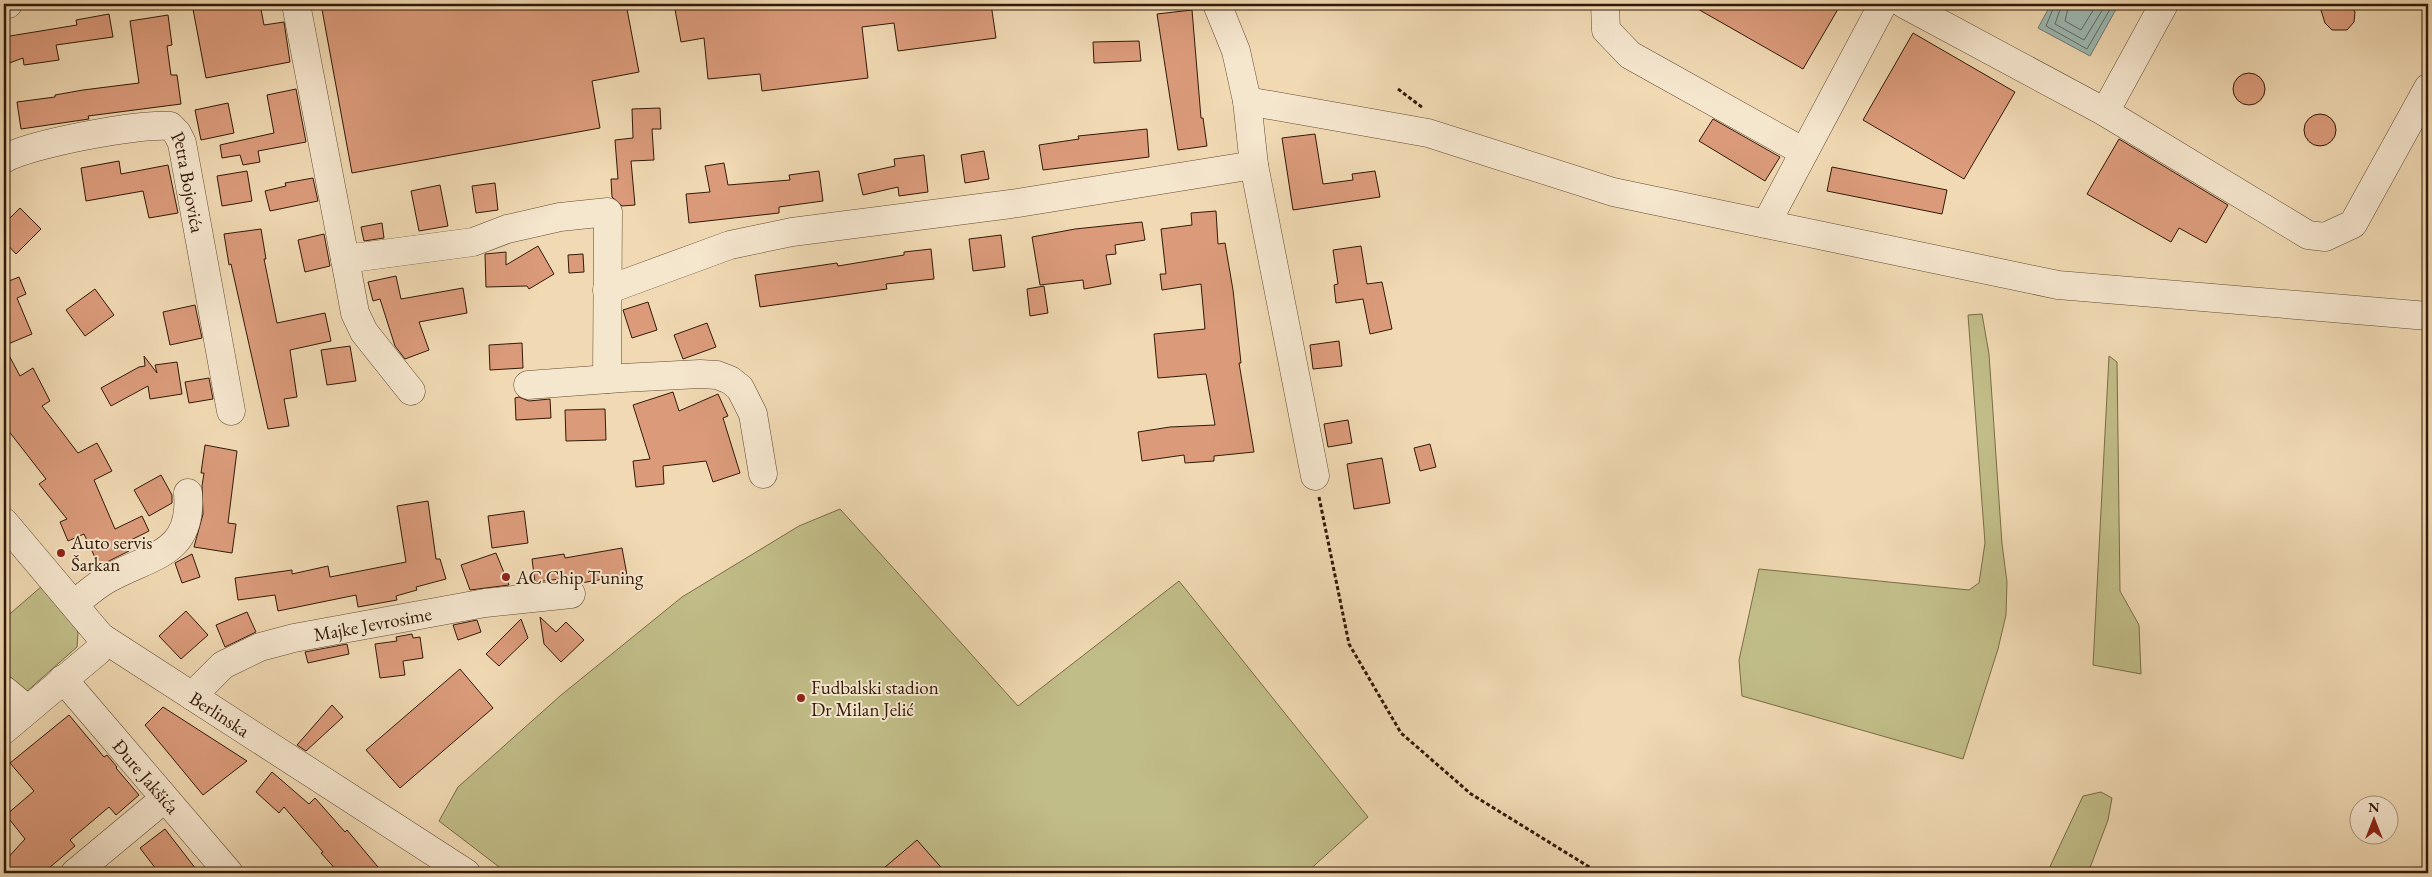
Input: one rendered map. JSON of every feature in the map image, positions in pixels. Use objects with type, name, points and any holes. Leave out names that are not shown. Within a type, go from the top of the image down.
[{"type":"street","points":[[296,4],[355,313],[364,332],[411,392]]},
{"type":"street","points":[[1217,4],[1236,51],[1247,101],[1254,165],[1315,476]]},
{"type":"street","points":[[1605,4],[1606,30],[1630,55],[1804,152]]},
{"type":"street","points":[[1766,224],[1883,4]]},
{"type":"street","points":[[1904,4],[2105,112],[2308,235],[2325,237],[2353,224],[2428,88]]},
{"type":"street","points":[[2105,112],[2164,4]]},
{"type":"street","points":[[1247,101],[1428,133],[1613,192],[2058,286],[2428,316]]},
{"type":"street","name":"Petra Bojovića","points":[[4,159],[37,146],[148,126],[170,126],[177,133],[182,143],[231,411]]},
{"type":"street","points":[[606,290],[730,245],[792,232],[1011,204],[1254,165]]},
{"type":"street","points":[[344,259],[473,242],[507,229],[560,217],[608,212],[606,290],[607,379]]},
{"type":"street","points":[[528,386],[607,379],[700,374],[717,375],[730,380],[740,388],[753,414],[763,474]]},
{"type":"street","points":[[75,604],[104,581],[165,551],[177,542],[184,533],[186,525],[189,508],[188,493]]},
{"type":"street","name":"Berlinska","points":[[4,522],[101,637],[466,873]]},
{"type":"street","name":"Majke Jevrosime","points":[[192,696],[224,665],[260,647],[294,638],[485,603],[571,594]]},
{"type":"street","points":[[4,730],[98,651],[102,642],[101,637]]},
{"type":"street","name":"Đure Jakšića","points":[[63,679],[229,873]]},
{"type":"street","points":[[4,690],[27,709]]},
{"type":"street","points":[[75,873],[164,799]]},
{"type":"path","points":[[1315,476],[1349,644],[1401,733],[1471,794],[1599,873]]},
{"type":"shaded area","points":[[1982,314],[1989,354],[2002,544],[2007,582],[2006,615],[1998,649],[1963,759],[1742,696],[1739,660],[1759,569],[1969,590],[1979,583],[1985,543],[1968,315]]},
{"type":"shaded area","points":[[2109,356],[2117,362],[2120,591],[2139,625],[2141,674],[2093,665]]},
{"type":"shaded area","points":[[840,509],[1018,706],[1179,581],[1368,817],[1306,873],[507,873],[439,821],[458,787],[560,696],[682,597],[799,526]]},
{"type":"shaded area","points":[[42,586],[75,625],[78,633],[77,647],[25,693],[4,672],[4,619]]},
{"type":"shaded area","points":[[2101,792],[2112,798],[2108,820],[2088,873],[2047,873],[2083,796]]},
{"type":"water","points":[[2051,4],[2119,4],[2090,56],[2038,28]]},
{"type":"building","points":[[192,4],[260,4],[264,25],[284,22],[290,62],[206,78]]},
{"type":"building","points":[[321,4],[362,4],[363,7],[384,4],[626,4],[639,72],[592,81],[600,128],[352,173]]},
{"type":"building","points":[[674,4],[690,4],[690,8],[733,4],[991,4],[996,38],[898,51],[894,23],[862,27],[868,78],[762,91],[760,74],[708,79],[704,38],[681,42]]},
{"type":"building","points":[[1689,4],[1841,4],[1803,69]]},
{"type":"building","points":[[2319,4],[2350,4],[2355,12],[2354,22],[2347,30],[2332,30],[2325,23]]},
{"type":"building","points":[[1192,10],[1201,118],[1203,118],[1207,146],[1178,150],[1157,14]]},
{"type":"building","points":[[109,14],[113,37],[56,45],[59,60],[24,65],[23,58],[4,65],[4,37],[77,25],[76,20]]},
{"type":"building","points":[[168,15],[172,45],[167,46],[171,75],[177,75],[181,104],[88,116],[89,119],[21,129],[17,102],[55,97],[55,95],[83,90],[139,83],[130,21]]},
{"type":"building","points":[[1913,33],[2015,92],[1964,179],[1863,120]]},
{"type":"building","points":[[1139,41],[1141,61],[1094,63],[1093,42]]},
{"type":"building","points":[[2249,73],[2255,74],[2260,78],[2264,83],[2264,95],[2260,100],[2255,104],[2249,105],[2243,104],[2238,100],[2234,95],[2233,89],[2234,83],[2238,78],[2243,74]]},
{"type":"building","points":[[296,89],[306,142],[258,151],[260,162],[243,165],[240,155],[222,158],[220,145],[274,133],[267,95]]},
{"type":"building","points":[[228,103],[234,133],[201,140],[195,110]]},
{"type":"building","points":[[660,108],[661,129],[652,129],[654,160],[631,161],[635,205],[622,206],[612,197],[611,179],[618,179],[615,140],[633,138],[632,109]]},
{"type":"building","points":[[2320,114],[2326,115],[2331,119],[2335,124],[2335,136],[2331,141],[2326,145],[2320,146],[2314,145],[2309,141],[2305,136],[2304,130],[2305,124],[2309,119],[2314,115]]},
{"type":"building","points":[[1713,119],[1780,157],[1765,181],[1699,141]]},
{"type":"building","points":[[1147,129],[1149,157],[1043,170],[1039,145],[1079,139],[1078,136]]},
{"type":"building","points":[[1315,134],[1323,184],[1353,180],[1352,174],[1375,171],[1380,197],[1293,210],[1282,138]]},
{"type":"building","points":[[2119,139],[2228,205],[2206,243],[2179,228],[2171,242],[2087,194]]},
{"type":"building","points":[[984,151],[989,179],[965,183],[961,155]]},
{"type":"building","points":[[924,155],[928,192],[899,196],[898,187],[863,195],[858,174],[895,166],[894,159]]},
{"type":"building","points":[[119,161],[121,174],[168,165],[178,213],[149,218],[143,191],[86,201],[81,168]]},
{"type":"building","points":[[724,163],[728,185],[790,180],[789,175],[819,171],[823,201],[779,207],[779,213],[689,223],[686,194],[710,192],[705,166]]},
{"type":"building","points":[[1832,167],[1947,190],[1942,214],[1827,191]]},
{"type":"building","points":[[247,171],[252,201],[222,206],[217,176]]},
{"type":"building","points":[[313,178],[318,201],[270,211],[265,191],[286,186],[285,183]]},
{"type":"building","points":[[495,183],[498,210],[476,213],[472,186]]},
{"type":"building","points":[[440,185],[448,226],[419,231],[411,191]]},
{"type":"building","points":[[20,208],[41,229],[16,254],[4,241],[4,224]]},
{"type":"building","points":[[1216,211],[1218,244],[1225,243],[1233,290],[1241,363],[1239,363],[1254,452],[1214,456],[1214,461],[1185,463],[1184,455],[1142,461],[1138,432],[1170,427],[1215,425],[1206,374],[1158,378],[1154,334],[1205,329],[1201,284],[1162,290],[1160,274],[1166,274],[1161,229],[1192,225],[1191,213]]},
{"type":"building","points":[[1142,222],[1145,240],[1115,245],[1116,254],[1106,255],[1111,284],[1084,289],[1083,280],[1040,285],[1032,237],[1075,229]]},
{"type":"building","points":[[382,223],[384,238],[364,241],[361,227]]},
{"type":"building","points":[[261,229],[266,259],[264,259],[277,323],[325,313],[331,341],[290,350],[297,397],[284,399],[289,426],[268,429],[231,264],[229,265],[224,234]]},
{"type":"building","points":[[324,234],[330,266],[305,272],[298,240]]},
{"type":"building","points":[[1001,235],[1005,267],[973,271],[969,239]]},
{"type":"building","points":[[538,246],[554,274],[529,289],[527,286],[486,287],[485,254],[506,252],[506,265]]},
{"type":"building","points":[[1361,246],[1367,284],[1382,282],[1392,329],[1370,334],[1363,299],[1336,303],[1334,285],[1338,284],[1333,250]]},
{"type":"building","points":[[931,249],[934,279],[886,284],[887,289],[760,307],[755,275],[837,263],[838,266],[904,255],[904,252]]},
{"type":"building","points":[[583,254],[584,272],[569,273],[568,255]]},
{"type":"building","points":[[4,269],[9,281],[19,277],[26,294],[17,298],[32,334],[8,344],[4,335]]},
{"type":"building","points":[[396,276],[401,299],[463,288],[467,313],[419,322],[429,350],[405,359],[395,346],[380,299],[373,301],[368,282]]},
{"type":"building","points":[[1044,286],[1048,313],[1030,316],[1027,289]]},
{"type":"building","points":[[95,289],[114,315],[85,336],[66,310]]},
{"type":"building","points":[[648,302],[657,330],[632,338],[623,310]]},
{"type":"building","points":[[195,305],[202,338],[170,345],[163,312]]},
{"type":"building","points":[[707,323],[716,347],[683,359],[674,335]]},
{"type":"building","points":[[1339,341],[1342,366],[1313,369],[1310,345]]},
{"type":"building","points":[[522,343],[523,368],[490,370],[489,345]]},
{"type":"building","points":[[4,346],[20,376],[33,368],[50,401],[42,406],[78,453],[97,443],[112,471],[94,480],[115,529],[142,516],[149,531],[125,543],[129,551],[99,566],[84,534],[68,541],[60,522],[67,519],[39,484],[46,479],[4,425]]},
{"type":"building","points":[[350,346],[356,381],[327,385],[321,350]]},
{"type":"building","points":[[144,356],[157,373],[155,365],[177,362],[182,394],[150,399],[148,386],[111,406],[101,388],[139,367],[145,366]]},
{"type":"building","points":[[209,378],[213,399],[189,403],[185,382]]},
{"type":"building","points":[[673,392],[679,411],[718,394],[728,416],[723,418],[740,473],[713,482],[706,461],[663,466],[664,484],[636,487],[633,461],[650,459],[633,405]]},
{"type":"building","points":[[519,397],[529,401],[550,399],[551,418],[516,420],[515,398]]},
{"type":"building","points":[[605,409],[606,440],[566,441],[565,410]]},
{"type":"building","points":[[1348,420],[1352,443],[1328,447],[1324,424]]},
{"type":"building","points":[[1430,444],[1436,467],[1420,471],[1414,448]]},
{"type":"building","points":[[205,445],[237,451],[228,523],[236,524],[232,553],[194,547],[203,514],[202,486],[204,473],[201,473]]},
{"type":"building","points":[[1382,458],[1390,503],[1354,509],[1347,464]]},
{"type":"building","points":[[161,475],[172,495],[172,503],[149,516],[134,490]]},
{"type":"building","points":[[428,501],[436,559],[440,559],[446,579],[416,587],[417,590],[396,596],[397,600],[358,607],[356,595],[278,611],[275,595],[238,600],[235,578],[292,570],[292,574],[328,566],[330,577],[406,562],[397,506]]},
{"type":"building","points":[[524,511],[528,543],[492,548],[488,516]]},
{"type":"building","points":[[622,548],[627,575],[581,583],[569,578],[535,582],[532,559],[564,554],[565,558]]},
{"type":"building","points":[[496,553],[509,585],[470,590],[461,565]]},
{"type":"building","points":[[192,554],[200,577],[182,583],[175,563]]},
{"type":"building","points":[[186,611],[208,635],[181,659],[159,636]]},
{"type":"building","points":[[247,612],[256,632],[225,647],[216,625]]},
{"type":"building","points":[[540,617],[556,632],[566,622],[584,640],[561,662],[544,644]]},
{"type":"building","points":[[521,619],[528,638],[499,666],[486,654]]},
{"type":"building","points":[[477,620],[481,632],[458,640],[453,625]]},
{"type":"building","points":[[412,634],[413,638],[420,637],[423,658],[403,661],[405,675],[380,678],[375,644],[397,641],[396,637]]},
{"type":"building","points":[[347,644],[349,654],[308,663],[305,652]]},
{"type":"building","points":[[460,669],[493,708],[400,788],[366,750]]},
{"type":"building","points":[[332,705],[343,717],[306,751],[297,745]]},
{"type":"building","points":[[163,707],[247,761],[203,795],[145,725]]},
{"type":"building","points":[[69,715],[104,757],[107,755],[139,795],[116,815],[109,807],[70,840],[75,846],[43,873],[4,873],[4,862],[25,839],[6,815],[34,791],[10,763]]},
{"type":"building","points":[[272,772],[309,804],[315,798],[345,832],[347,830],[383,873],[339,873],[284,807],[279,813],[256,792]]},
{"type":"building","points":[[165,829],[199,873],[159,873],[140,848]]},
{"type":"building","points":[[917,840],[946,873],[878,873]]},
{"type":"place","name":"Auto servis Šarkan","points":[[61,553]]},
{"type":"place","name":"AC Chip Tuning","points":[[506,577]]},
{"type":"place","name":"Fudbalski stadion Dr Milan Jelić","points":[[801,698]]}]
